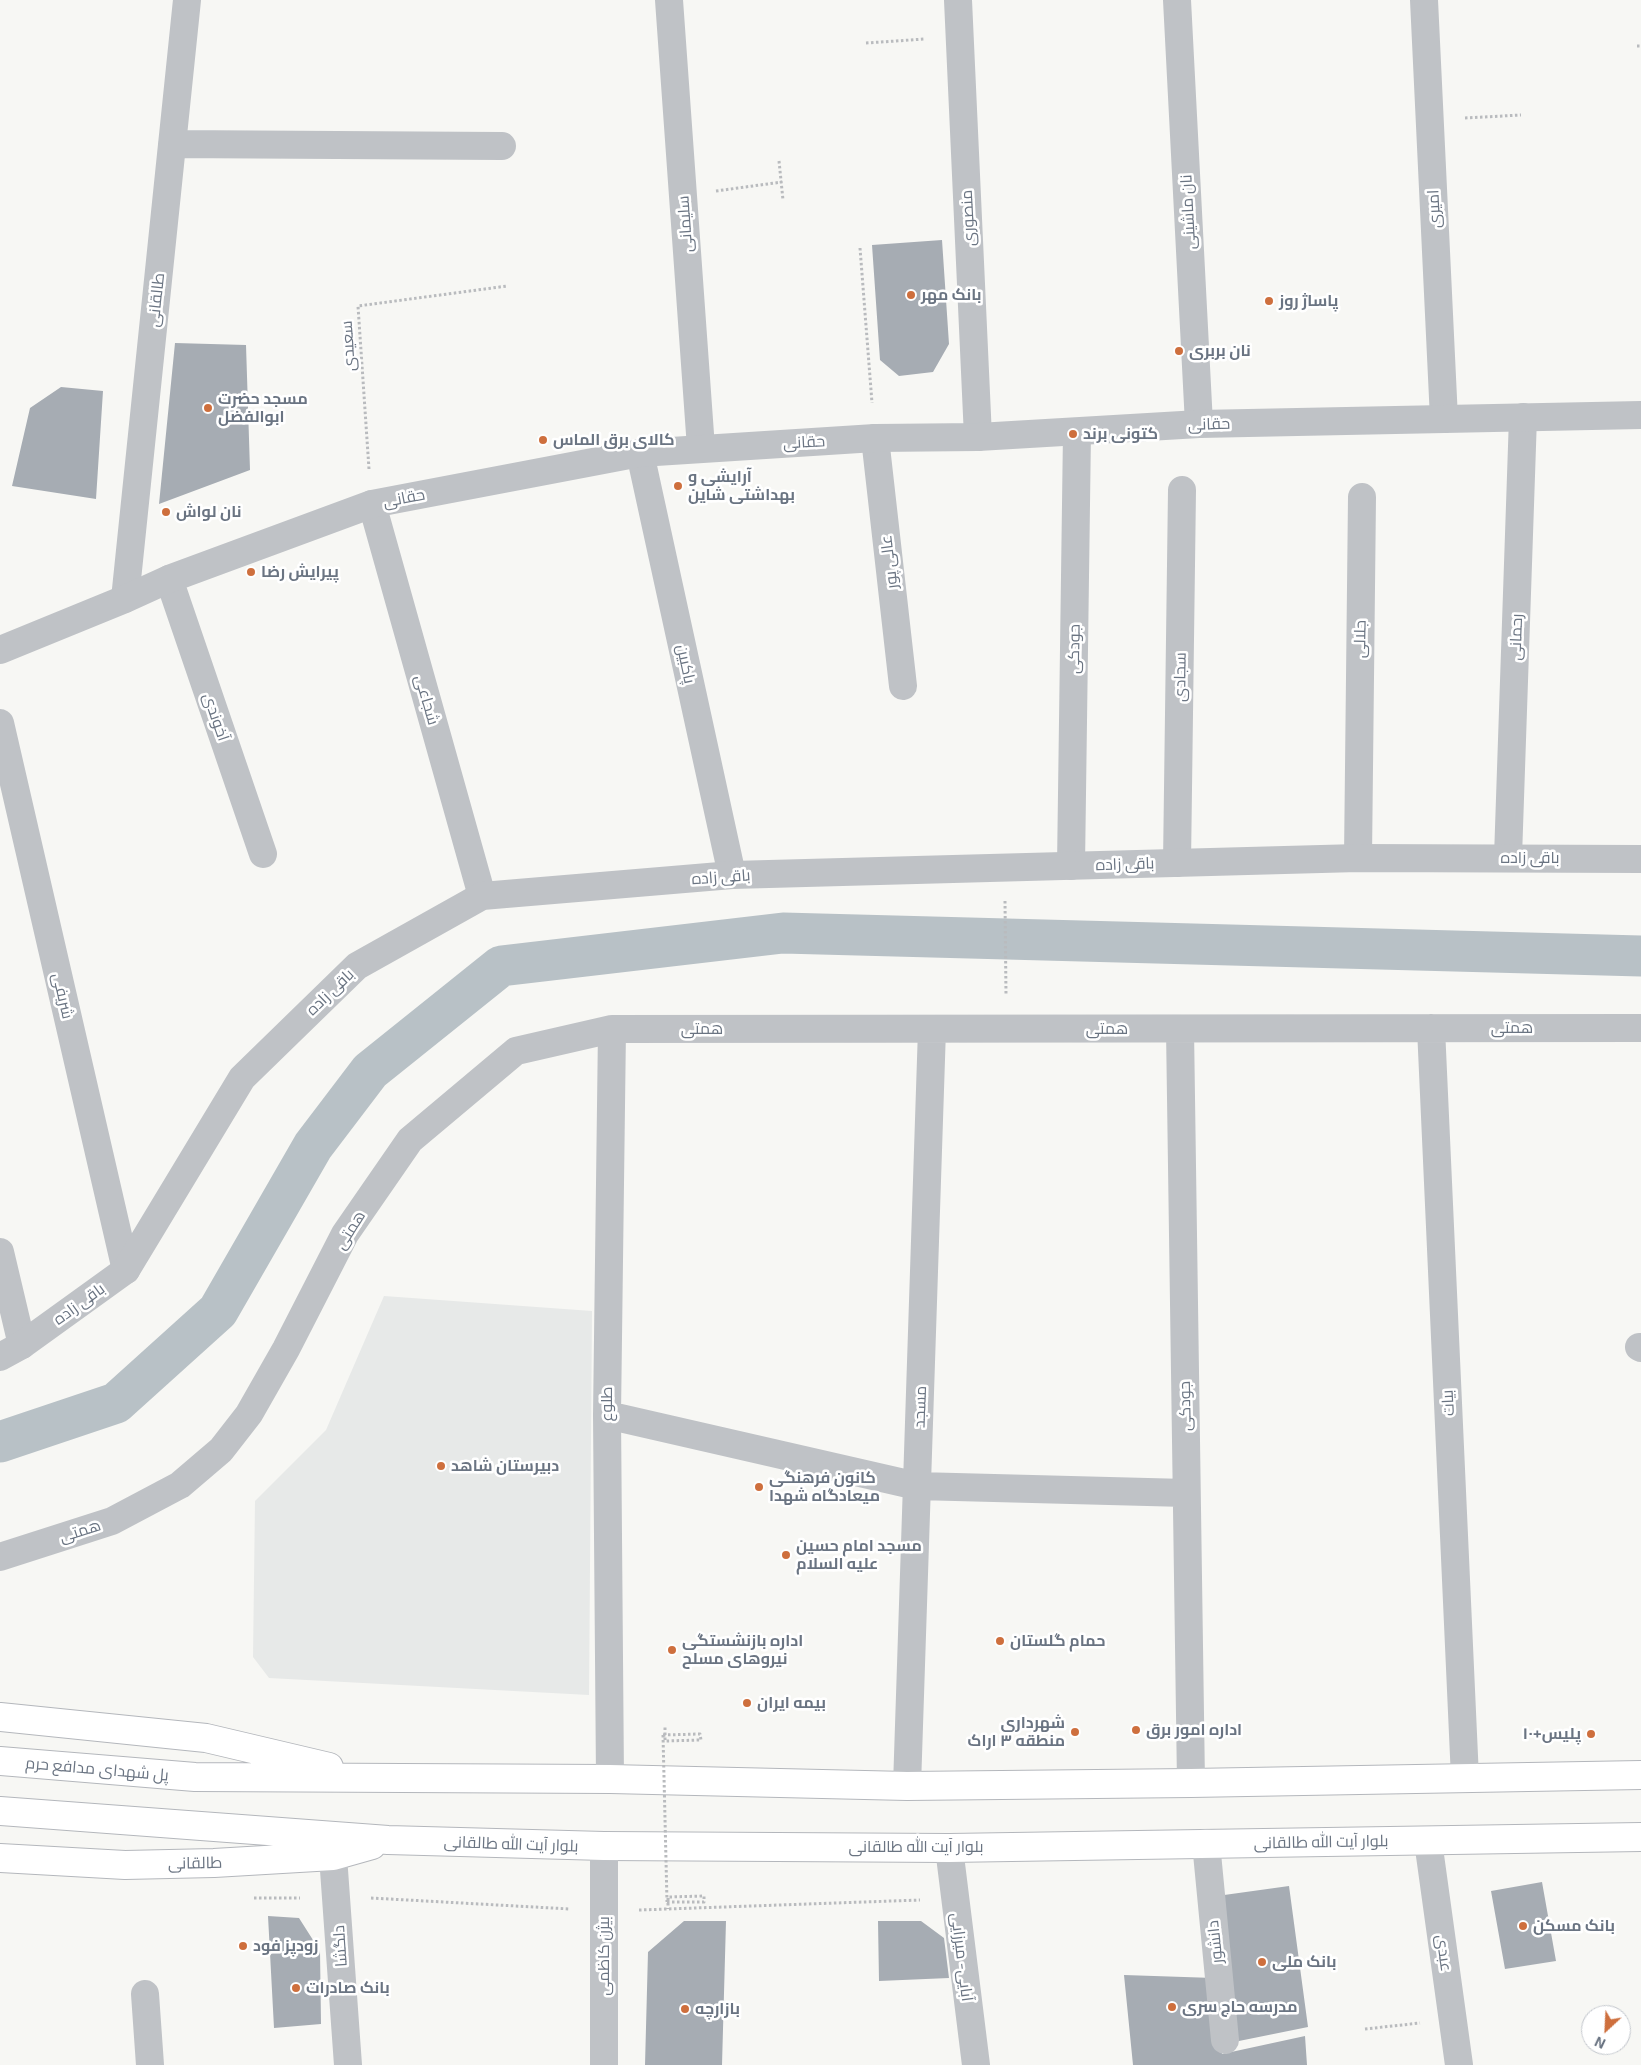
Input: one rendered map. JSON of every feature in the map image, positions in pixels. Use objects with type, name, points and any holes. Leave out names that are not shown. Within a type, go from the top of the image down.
[{"type":"main road","points":[[0,1718],[206,1738],[380,1779],[610,1779],[907,1786],[1641,1775]]},
{"type":"main road","name":"پل شهدای مدافع حرم","points":[[0,1761],[195,1777],[380,1779]]},
{"type":"main road","name":"بلوار آیت الله طالقانی","points":[[0,1811],[388,1840],[604,1846],[949,1848],[1641,1837]]},
{"type":"main road","name":"طالقانی","points":[[0,1858],[125,1865],[214,1863],[333,1856],[388,1840]]},
{"type":"street","name":"طالقانی","points":[[125,600],[187,0]]},
{"type":"street","name":"سلیمانی","points":[[670,0],[701,448]]},
{"type":"street","name":"منصوری","points":[[958,0],[978,436]]},
{"type":"street","name":"نان ماشینی","points":[[1177,0],[1198,424]]},
{"type":"street","name":"امیری","points":[[1424,0],[1444,419]]},
{"type":"street","points":[[172,144],[502,146]]},
{"type":"street","name":"حقانی","points":[[0,650],[125,600],[169,579],[372,504],[640,452],[875,438],[1077,432],[1198,424],[1641,415]]},
{"type":"street","name":"رحمانی","points":[[1508,857],[1523,417]]},
{"type":"street","name":"جودکی","points":[[1071,866],[1077,432]]},
{"type":"street","name":"عالی پور","points":[[875,438],[903,686]]},
{"type":"street","name":"پاکبین","points":[[640,452],[732,875]]},
{"type":"street","name":"سجادی","points":[[1177,863],[1182,490]]},
{"type":"street","name":"جلالی","points":[[1358,858],[1362,497]]},
{"type":"street","name":"شجاعی","points":[[372,504],[482,896]]},
{"type":"street","name":"آخوندی","points":[[169,579],[263,854]]},
{"type":"street","name":"شریفی","points":[[0,723],[126,1270]]},
{"type":"street","name":"باقی زاده","points":[[11,1351],[126,1270],[242,1078],[357,966],[482,896],[732,875],[1358,858],[1508,857],[1641,859]]},
{"type":"street","name":"جودکی","points":[[1180,1028],[1191,1783]]},
{"type":"street","name":"بیات","points":[[1430,1028],[1465,1778]]},
{"type":"street","name":"همتی","points":[[0,1557],[112,1521],[180,1485],[221,1450],[250,1414],[346,1234],[410,1140],[516,1051],[612,1029],[1641,1028]]},
{"type":"street","name":"طلوع","points":[[610,1779],[607,1415],[612,1029]]},
{"type":"street","name":"مسجد","points":[[907,1786],[932,1029]]},
{"type":"street","points":[[0,1252],[11,1351]]},
{"type":"street","points":[[607,1415],[917,1486],[1186,1493]]},
{"type":"street","name":"عبدی","points":[[1428,1841],[1459,2065]]},
{"type":"street","name":"دانشور","points":[[1206,1844],[1225,2040]]},
{"type":"street","name":"بیژن کاظمی","points":[[604,1846],[604,2065]]},
{"type":"street","name":"آبایی- میرزایی","points":[[949,1848],[976,2065]]},
{"type":"street","name":"دلگشا","points":[[333,1856],[348,2065]]},
{"type":"street","points":[[145,1994],[150,2065]]},
{"type":"path","points":[[866,43],[960,37]]},
{"type":"path","points":[[1430,120],[1521,115]]},
{"type":"path","points":[[779,161],[783,200]]},
{"type":"path","points":[[683,195],[782,182]]},
{"type":"path","points":[[860,248],[875,438]]},
{"type":"path","name":"سعیدی","points":[[372,504],[358,306],[508,286]]},
{"type":"path","points":[[1005,907],[1006,980]]},
{"type":"path","points":[[665,1726],[665,1734],[665,1741],[701,1740],[700,1734],[682,1735],[672,1735],[663,1735],[666,1902],[676,1902],[704,1902],[704,1896],[668,1897],[668,1903],[668,1909]]},
{"type":"path","points":[[604,1911],[955,1899]]},
{"type":"path","points":[[1365,2029],[1453,2020]]},
{"type":"shaded area","name":"دبیرستان شاهد","points":[[384,1296],[592,1311],[589,1695],[269,1678],[253,1657],[255,1501],[326,1430]]},
{"type":"building","name":"بانک مهر","points":[[942,240],[949,344],[933,372],[899,376],[880,360],[872,245]]},
{"type":"building","name":"مسجد حضرت ابوالفضل","points":[[175,343],[246,345],[250,470],[159,504]]},
{"type":"building","points":[[61,387],[103,391],[96,499],[12,486],[30,408]]},
{"type":"building","name":"بانک مسکن","points":[[1542,1882],[1556,1961],[1505,1969],[1491,1891]]},
{"type":"building","name":"بانک ملی","points":[[1289,1886],[1308,2027],[1234,2042],[1217,1896]]},
{"type":"building","name":"بانک صادرات","points":[[268,1916],[299,1918],[320,1951],[321,2024],[274,2028]]},
{"type":"building","name":"بازارچه","points":[[684,1921],[726,1921],[722,2065],[645,2065],[648,1952]]},
{"type":"building","points":[[878,1921],[921,1921],[944,1938],[949,1978],[879,1981]]},
{"type":"building","name":"مدرسه حاج سری","points":[[1124,1975],[1214,1978],[1222,2054],[1305,2036],[1307,2065],[1133,2065]]},
{"type":"waterway","points":[[0,1442],[116,1403],[218,1311],[313,1146],[370,1071],[501,966],[783,933],[1641,956]]},
{"type":"place","name":"بانک مهر","points":[[911,295]]},
{"type":"place","name":"پاساژ روز","points":[[1269,301]]},
{"type":"place","name":"نان بربری","points":[[1179,351]]},
{"type":"place","name":"مسجد حضرت ابوالفضل","points":[[208,408]]},
{"type":"place","name":"کتونی برند","points":[[1073,434]]},
{"type":"place","name":"کالای برق الماس","points":[[543,440]]},
{"type":"place","name":"آرایشی و بهداشتی شاین","points":[[678,486]]},
{"type":"place","name":"نان لواش","points":[[166,512]]},
{"type":"place","name":"پیرایش رضا","points":[[251,572]]},
{"type":"place","name":"دبیرستان شاهد","points":[[441,1466]]},
{"type":"place","name":"کانون فرهنگی میعادگاه شهدا","points":[[759,1487]]},
{"type":"place","name":"مسجد امام حسین علیه السلام","points":[[786,1555]]},
{"type":"place","name":"حمام گلستان","points":[[1000,1641]]},
{"type":"place","name":"اداره بازنشستگی نیروهای مسلح","points":[[672,1650]]},
{"type":"place","name":"بیمه ایران","points":[[747,1703]]},
{"type":"place","name":"اداره امور برق","points":[[1136,1730]]},
{"type":"place","name":"شهرداری منطقه ۳ اراک","points":[[1075,1732]]},
{"type":"place","name":"پلیس+۱۰","points":[[1591,1734]]},
{"type":"place","name":"بانک مسکن","points":[[1523,1926]]},
{"type":"place","name":"زودپز فود","points":[[243,1946]]},
{"type":"place","name":"بانک ملی","points":[[1262,1962]]},
{"type":"place","name":"بانک صادرات","points":[[296,1988]]},
{"type":"place","name":"مدرسه حاج سری","points":[[1172,2007]]},
{"type":"place","name":"بازارچه","points":[[685,2009]]}]
